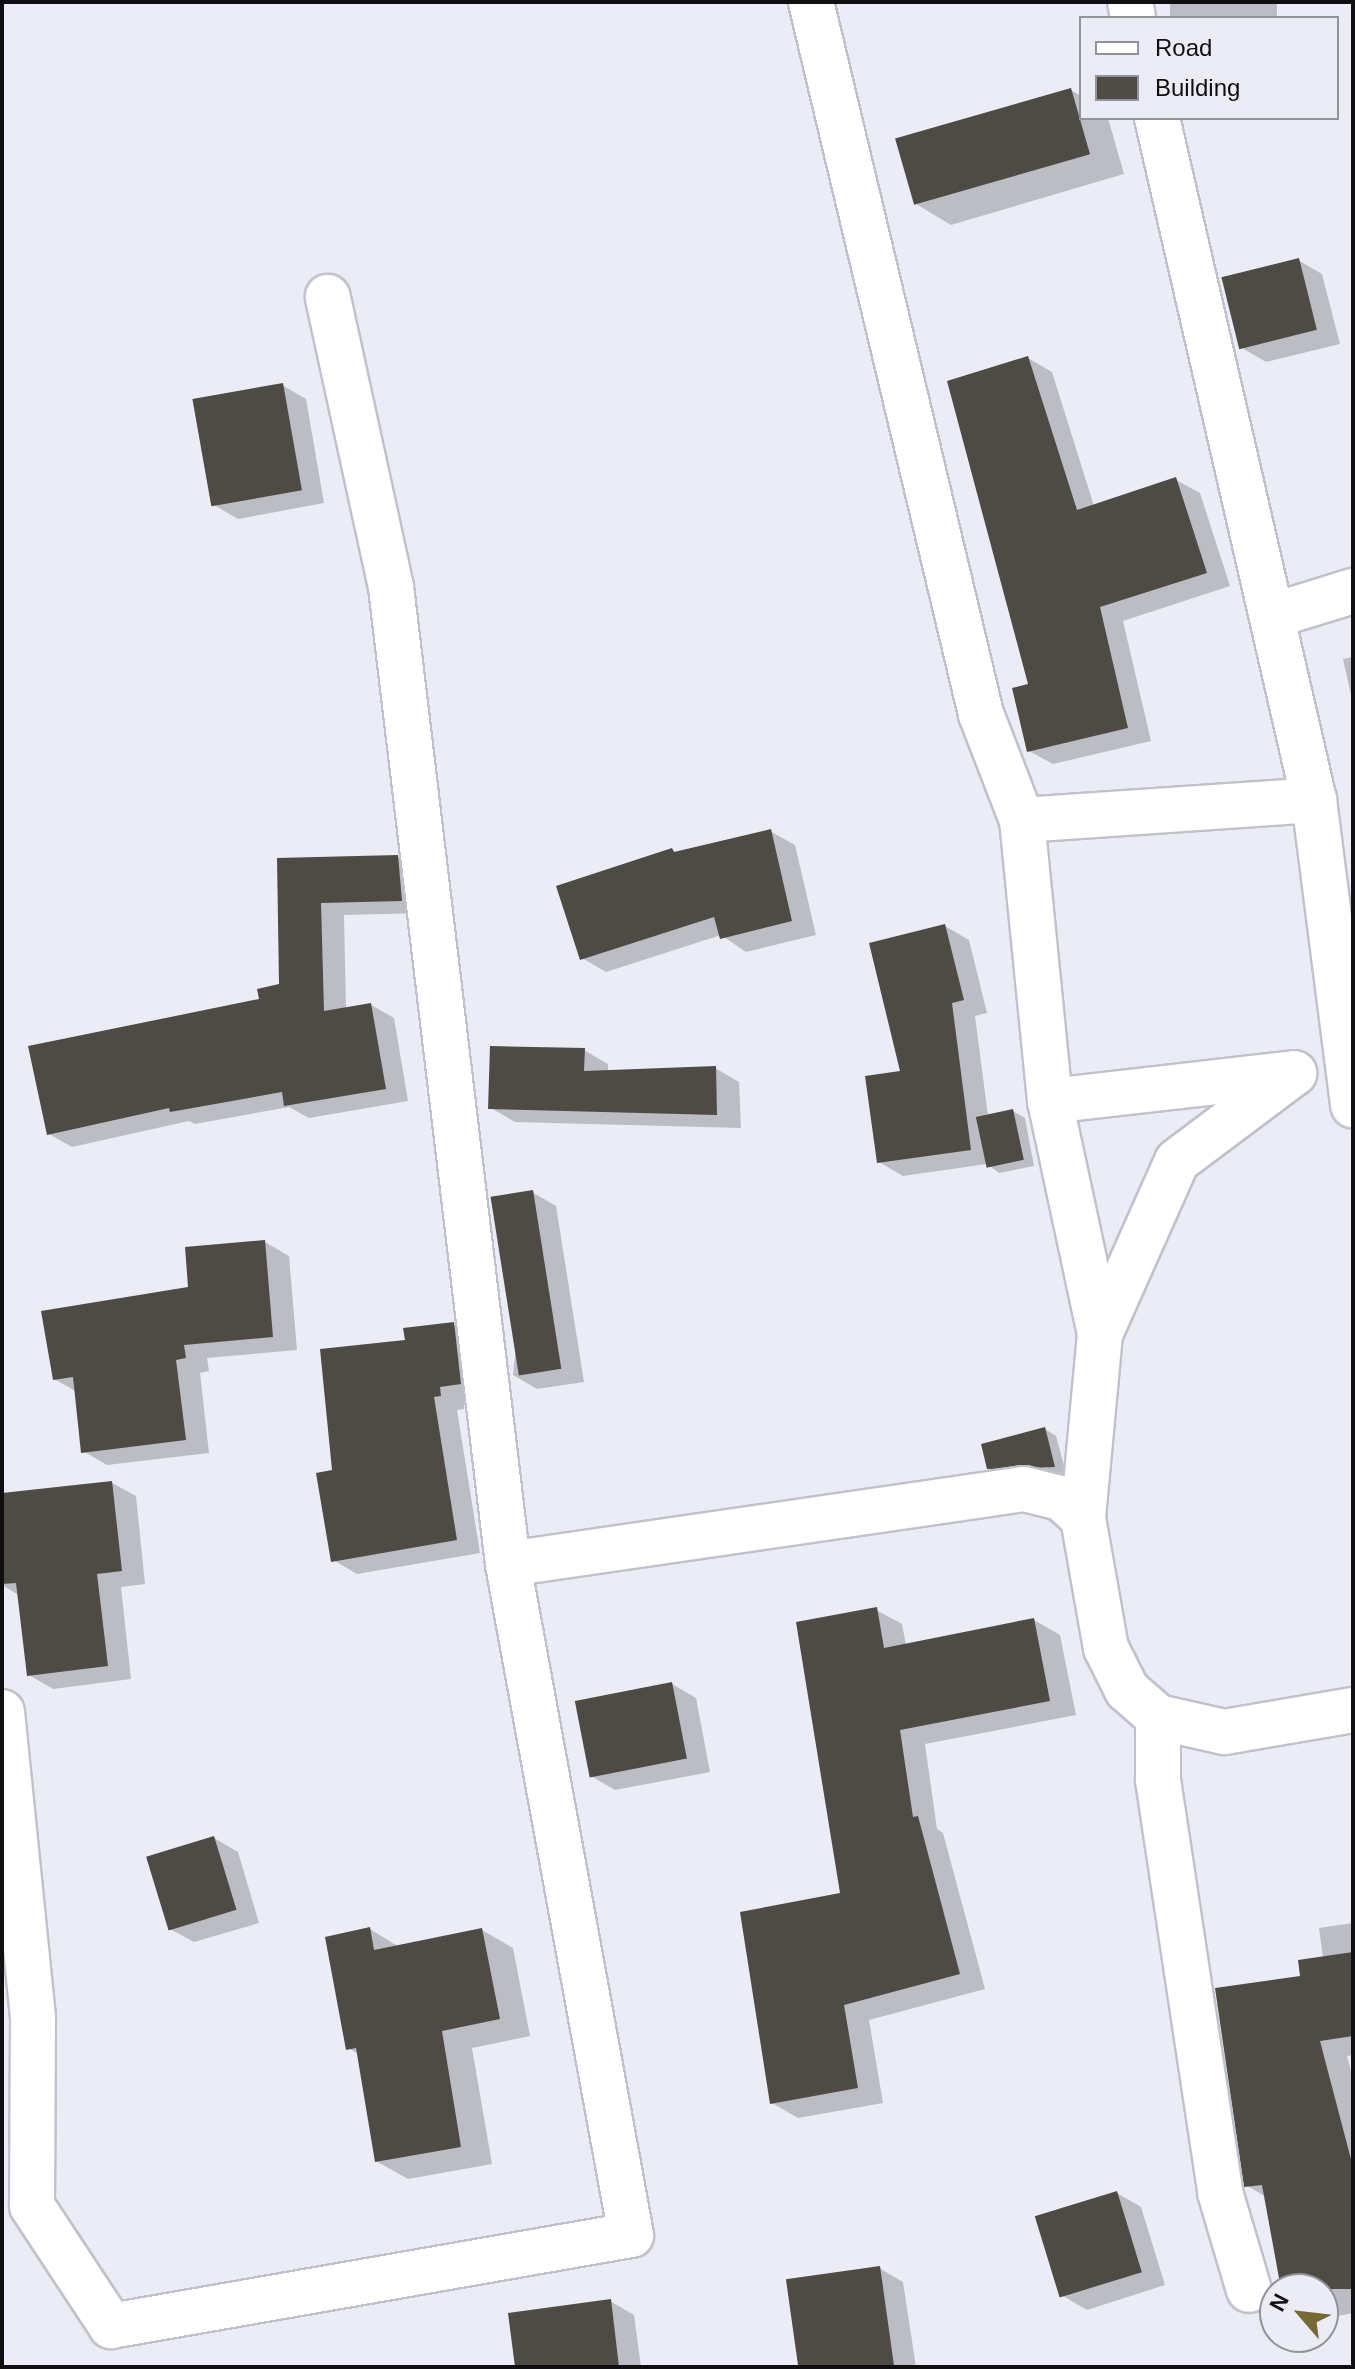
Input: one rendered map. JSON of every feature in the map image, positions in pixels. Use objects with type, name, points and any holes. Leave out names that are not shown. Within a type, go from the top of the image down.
[{"type":"street","points":[[811,2],[981,714],[1022,820],[1050,1101],[1100,1334],[1083,1518],[1106,1648],[1127,1690],[1158,1717],[1224,1732],[1353,1710]]},
{"type":"street","points":[[1157,120],[1314,800],[1351,1100]]},
{"type":"street","points":[[2,1712],[33,2018],[32,2206],[111,2326],[631,2235],[508,1564],[391,587],[328,297]]},
{"type":"street","points":[[1272,616],[1353,591]]},
{"type":"street","points":[[1022,820],[1314,800]]},
{"type":"street","points":[[1050,1101],[1294,1073],[1351,1100]]},
{"type":"street","points":[[1100,1334],[1177,1161],[1294,1073]]},
{"type":"street","points":[[508,1564],[1024,1489],[1061,1498],[1083,1518]]},
{"type":"street","points":[[1158,1717],[1158,1780],[1220,2192],[1249,2290]]},
{"type":"building","points":[[1071,88],[1090,154],[914,205],[895,138]]},
{"type":"building","points":[[1299,258],[1317,330],[1239,349],[1221,277]]},
{"type":"building","points":[[1028,356],[1077,510],[1176,477],[1207,573],[1100,607],[1128,728],[1027,752],[1012,688],[1028,684],[947,381]]},
{"type":"building","points":[[283,383],[302,490],[211,506],[192,399]]},
{"type":"building","points":[[771,829],[792,921],[720,939],[714,917],[580,960],[556,886],[672,848],[674,852]]},
{"type":"building","points":[[398,855],[402,901],[321,903],[324,1011],[371,1003],[386,1089],[284,1106],[282,1092],[170,1112],[169,1108],[47,1135],[28,1046],[259,999],[257,989],[279,984],[277,858]]},
{"type":"building","points":[[945,924],[964,1000],[952,1003],[971,1150],[877,1163],[865,1076],[900,1071],[869,943]]},
{"type":"building","points":[[490,1046],[585,1048],[584,1071],[716,1066],[717,1115],[488,1109]]},
{"type":"building","points":[[1013,1109],[1024,1160],[987,1168],[976,1117]]},
{"type":"building","points":[[533,1190],[561,1369],[519,1375],[491,1197]]},
{"type":"building","points":[[265,1240],[273,1337],[184,1345],[186,1358],[176,1360],[186,1440],[81,1453],[73,1377],[53,1380],[41,1311],[188,1287],[185,1247]]},
{"type":"building","points":[[454,1322],[461,1384],[440,1387],[441,1396],[434,1397],[457,1540],[331,1562],[316,1473],[332,1470],[320,1349],[405,1340],[403,1328]]},
{"type":"building","points":[[1045,1427],[1055,1467],[987,1469],[981,1444]]},
{"type":"building","points":[[112,1481],[122,1571],[97,1574],[108,1666],[27,1676],[16,1583],[2,1584],[2,1493]]},
{"type":"building","points":[[877,1607],[884,1648],[1034,1618],[1050,1701],[900,1730],[913,1817],[918,1816],[960,1974],[844,2005],[858,2088],[770,2104],[740,1912],[840,1893],[796,1622]]},
{"type":"building","points":[[672,1682],[687,1759],[590,1777],[575,1701]]},
{"type":"building","points":[[214,1836],[237,1910],[169,1930],[146,1857]]},
{"type":"building","points":[[370,1927],[374,1950],[482,1928],[500,2019],[442,2031],[461,2147],[375,2162],[356,2048],[346,2050],[325,1937]]},
{"type":"building","points":[[1353,1952],[1353,2036],[1320,2041],[1353,2167],[1353,2289],[1339,2289],[1339,2273],[1278,2273],[1262,2185],[1244,2187],[1215,1988],[1300,1976],[1298,1960]]},
{"type":"building","points":[[1117,2191],[1142,2272],[1060,2297],[1035,2216]]},
{"type":"building","points":[[880,2266],[894,2367],[798,2367],[786,2279]]},
{"type":"building","points":[[611,2299],[619,2367],[515,2367],[508,2313]]}]
